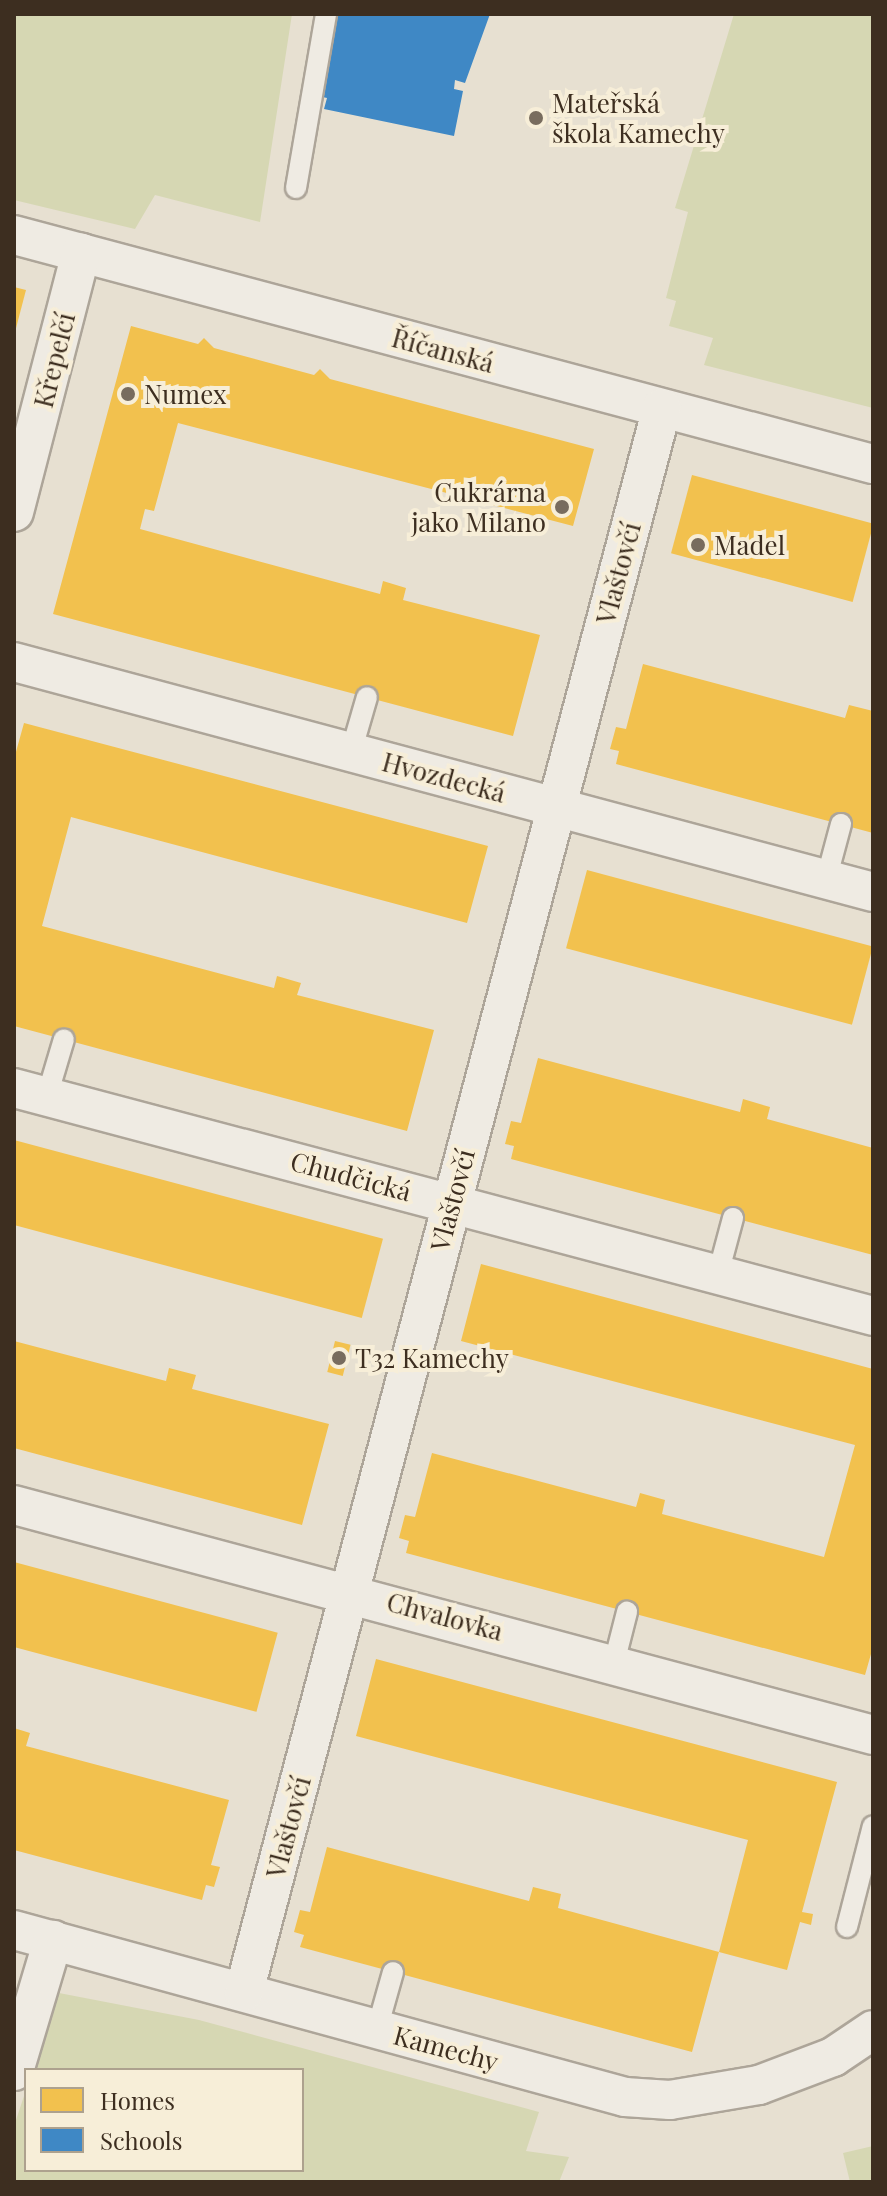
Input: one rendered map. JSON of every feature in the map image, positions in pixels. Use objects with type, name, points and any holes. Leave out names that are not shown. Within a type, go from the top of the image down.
[{"type":"street","name":"Říčanská","points":[[14,235],[873,464]]},
{"type":"street","name":"Křepelčí","points":[[14,512],[81,253]]},
{"type":"street","name":"Vlaštovčí","points":[[244,1992],[662,408]]},
{"type":"street","name":"Hvozdecká","points":[[14,662],[873,892]]},
{"type":"street","name":"Chudčická","points":[[30,1092],[873,1316]]},
{"type":"street","name":"Chvalovka","points":[[14,1505],[351,1591],[873,1735]]},
{"type":"street","name":"Kamechy","points":[[14,1930],[625,2097],[670,2100],[801,2072],[873,2030]]},
{"type":"street","points":[[14,2071],[53,1940]]},
{"type":"lane","points":[[296,188],[326,14]]},
{"type":"lane","points":[[351,752],[367,697]]},
{"type":"lane","points":[[826,880],[841,824]]},
{"type":"lane","points":[[30,1092],[64,1039]]},
{"type":"lane","points":[[718,1274],[733,1218]]},
{"type":"lane","points":[[614,1663],[627,1612]]},
{"type":"lane","points":[[847,1927],[873,1826]]},
{"type":"lane","points":[[377,2029],[393,1972]]},
{"type":"green space","points":[[14,14],[292,14],[260,222],[155,195],[135,229],[14,200]]},
{"type":"green space","points":[[734,14],[873,14],[873,408],[704,365],[713,338],[669,326],[676,301],[666,298],[688,212],[675,208]]},
{"type":"green space","points":[[59,1993],[199,2020],[539,2112],[526,2151],[569,2157],[559,2182],[14,2182],[14,2126],[24,2096],[24,2172],[304,2172],[304,2068],[34,2068]]},
{"type":"green space","points":[[873,2146],[873,2182],[850,2182],[843,2153]]},
{"type":"building: Homes","points":[[14,287],[26,290],[15,332],[14,332]]},
{"type":"building: Homes","points":[[131,326],[198,344],[204,338],[214,348],[314,375],[320,369],[330,379],[594,449],[573,526],[178,423],[154,511],[145,509],[140,529],[380,594],[383,581],[406,588],[403,600],[540,635],[513,736],[53,614]]},
{"type":"building: Homes","points":[[692,475],[873,523],[853,602],[671,553]]},
{"type":"building: Homes","points":[[643,664],[845,718],[849,705],[873,711],[873,833],[616,764],[619,751],[610,749],[616,727],[626,729]]},
{"type":"building: Homes","points":[[24,723],[488,846],[467,923],[71,817],[42,926],[274,988],[277,976],[301,983],[297,995],[434,1030],[407,1131],[14,1026],[14,759]]},
{"type":"building: Homes","points":[[587,870],[873,947],[852,1025],[566,948]]},
{"type":"building: Homes","points":[[538,1058],[740,1112],[743,1099],[770,1107],[767,1119],[873,1148],[873,1255],[511,1159],[514,1146],[505,1144],[511,1121],[521,1123]]},
{"type":"building: Homes","points":[[14,1140],[383,1239],[362,1318],[14,1225]]},
{"type":"building: Homes","points":[[481,1264],[873,1369],[873,1647],[865,1675],[406,1553],[409,1541],[399,1538],[405,1515],[415,1517],[432,1453],[636,1507],[640,1493],[665,1500],[662,1514],[824,1557],[855,1445],[461,1341]]},
{"type":"building: Homes","points":[[14,1341],[166,1381],[169,1368],[196,1375],[192,1389],[329,1424],[302,1525],[14,1448]]},
{"type":"building: Homes","name":"T32 Kamechy","points":[[335,1341],[351,1345],[343,1376],[327,1372]]},
{"type":"building: Homes","points":[[14,1562],[278,1633],[256,1712],[14,1647]]},
{"type":"building: Homes","points":[[376,1659],[837,1782],[802,1912],[813,1914],[811,1925],[800,1922],[787,1970],[719,1952],[748,1840],[356,1736]]},
{"type":"building: Homes","points":[[14,1728],[30,1733],[26,1746],[229,1800],[211,1865],[220,1867],[214,1887],[206,1885],[202,1900],[14,1850]]},
{"type":"building: Homes","points":[[327,1847],[529,1901],[533,1887],[561,1894],[558,1908],[719,1952],[692,2052],[300,1947],[304,1935],[294,1932],[300,1910],[310,1912]]},
{"type":"building: Schools","points":[[335,14],[490,14],[465,83],[455,80],[454,89],[463,91],[454,136],[324,109],[327,98],[318,96]]},
{"type":"place","name":"Mateřská škola Kamechy","points":[[536,118]]},
{"type":"place","name":"Numex","points":[[128,394]]},
{"type":"place","name":"Cukrárna jako Milano","points":[[562,507]]},
{"type":"place","name":"Madel","points":[[698,545]]},
{"type":"place","name":"T32 Kamechy","points":[[339,1358]]}]
